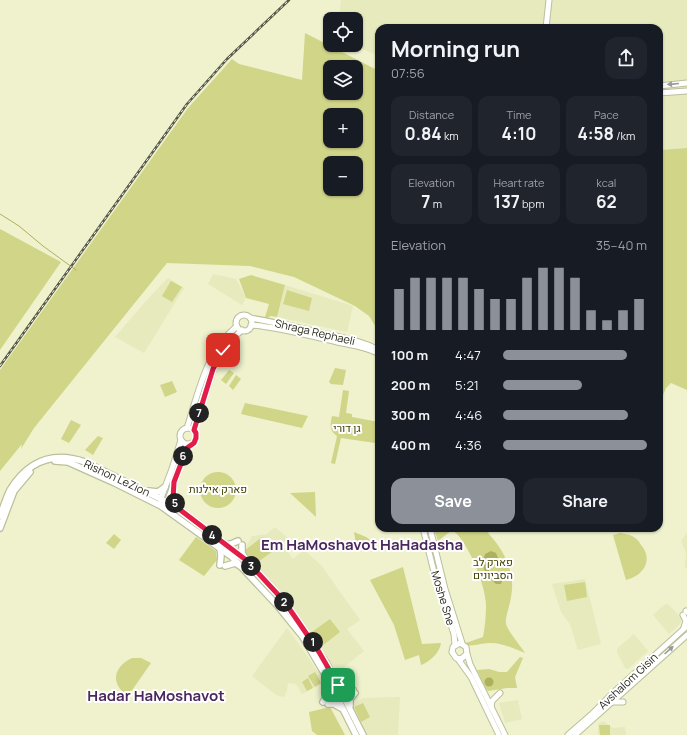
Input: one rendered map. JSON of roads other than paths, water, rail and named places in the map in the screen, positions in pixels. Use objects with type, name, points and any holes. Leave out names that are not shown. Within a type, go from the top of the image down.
[{"type":"main road","name":"Rishon LeZion","points":[[12,491],[21,475],[34,465],[54,458],[72,458],[85,462],[161,498],[179,509],[246,560],[284,601],[319,652],[338,685],[363,735]]},
{"type":"main road","name":"Rishon LeZion","points":[[12,491],[34,468],[54,461],[68,462],[161,506],[220,547],[242,567],[277,605],[303,637],[330,683],[356,735]]},
{"type":"main road","points":[[174,482],[173,499],[179,509]]},
{"type":"main road","points":[[145,491],[158,492],[165,486]]},
{"type":"main road","points":[[0,516],[12,491]]},
{"type":"main road","points":[[0,528],[12,491]]},
{"type":"main road","points":[[226,545],[240,543],[242,553],[246,560]]},
{"type":"main road","points":[[220,547],[223,565],[235,563],[242,567]]},
{"type":"main road","points":[[330,683],[330,691],[326,703],[337,705],[343,711]]},
{"type":"main road","points":[[338,685],[354,691],[350,699],[350,708]]},
{"type":"street","points":[[546,24],[549,0]]},
{"type":"street","points":[[663,86],[687,83]]},
{"type":"street","points":[[663,93],[687,91]]},
{"type":"street","points":[[161,506],[167,502],[187,448],[196,438],[196,433],[194,430],[216,362],[230,341],[242,330],[249,329],[251,325],[250,318],[244,315],[239,317],[236,321],[237,326],[242,330]]},
{"type":"street","name":"Shraga Rephaeli","points":[[250,318],[270,321],[342,338],[370,345],[375,348]]},
{"type":"street","name":"Shraga Rephaeli","points":[[251,325],[267,326],[375,352]]},
{"type":"street","points":[[161,506],[161,498],[181,440],[181,432],[187,428],[206,369],[226,335],[237,326]]},
{"type":"street","points":[[187,428],[194,430]]},
{"type":"street","points":[[181,440],[184,444],[192,444]]},
{"type":"street","name":"Moshe Sne","points":[[424,532],[434,572],[454,634],[455,645]]},
{"type":"street","name":"Moshe Sne","points":[[431,532],[445,589],[462,643]]},
{"type":"street","points":[[685,613],[685,627]]},
{"type":"street","name":"Avshalom Gisin","points":[[568,735],[685,627]]},
{"type":"street","name":"Avshalom Gisin","points":[[575,735],[687,635]]},
{"type":"street","points":[[499,735],[467,670],[458,658],[452,654],[452,649],[455,645],[462,643],[466,647],[470,664],[505,735]]},
{"type":"street","points":[[458,658],[463,658],[467,654]]},
{"type":"street","points":[[492,710],[492,701],[500,693]]},
{"type":"street","points":[[610,704],[616,701],[623,702]]},
{"type":"waterway","points":[[0,214],[19,226],[76,270]]},
{"type":"railway","points":[[0,366],[187,104],[227,59],[289,0]]},
{"type":"district","name":"Em HaMoshavot HaHadasha","points":[[362,545]]},
{"type":"district","name":"Hadar HaMoshavot","points":[[156,696]]},
{"type":"park label","name":"גן דורי","points":[[347,428]]},
{"type":"park label","name":"פארק אילנות","points":[[218,489]]},
{"type":"park label","name":"פארק לב הסביונים","points":[[493,568]]}]
